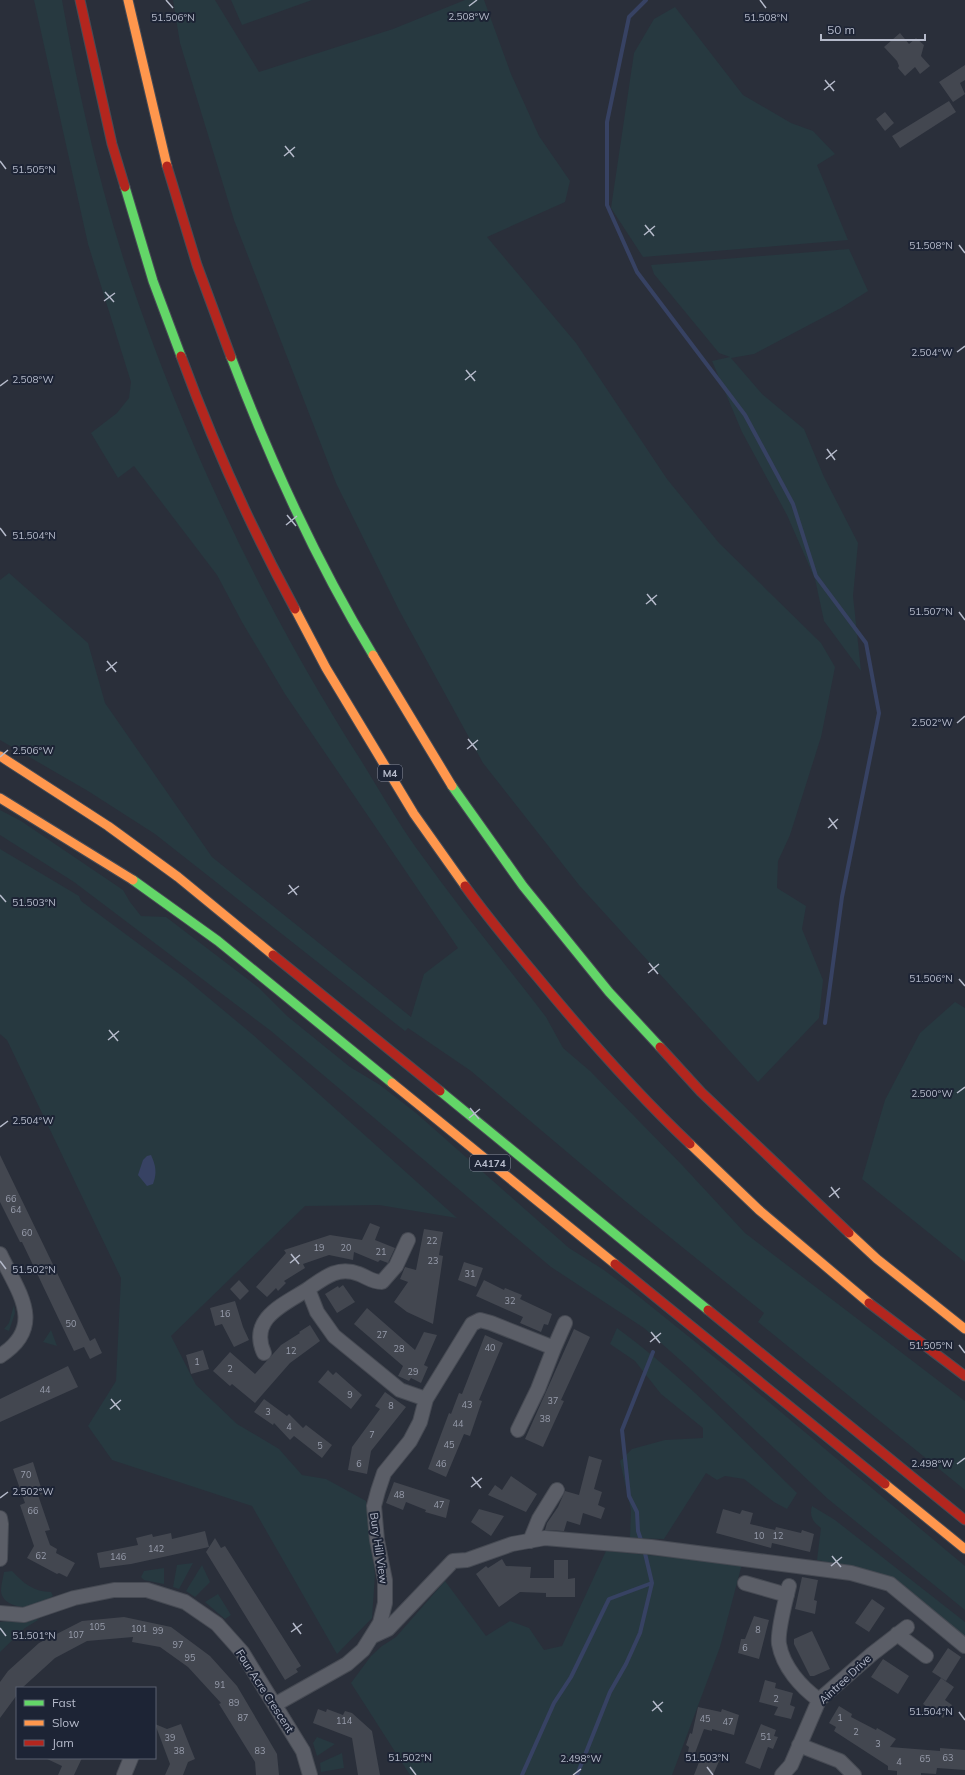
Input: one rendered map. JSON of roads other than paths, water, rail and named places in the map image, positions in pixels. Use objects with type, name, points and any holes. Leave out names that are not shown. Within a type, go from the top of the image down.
[{"type":"highway","name":"M4","points":[[80,0],[112,144],[153,281],[200,407],[271,565],[326,668],[414,814],[502,933],[577,1025],[668,1123],[764,1215],[851,1289],[965,1376]]},
{"type":"highway","points":[[128,0],[161,144],[197,265],[244,391],[308,537],[366,644],[448,780],[523,886],[610,992],[700,1092],[877,1259],[965,1329]]},
{"type":"highway","name":"A4174","points":[[0,756],[108,826],[178,877],[965,1520]]},
{"type":"highway","name":"A4174","points":[[0,798],[90,852],[142,886],[218,941],[965,1549]]},
{"type":"street","points":[[264,1353],[261,1346],[261,1328],[264,1319],[273,1311],[330,1273],[346,1270],[360,1274],[374,1282],[382,1282],[396,1266],[408,1240]]},
{"type":"street","points":[[0,1254],[20,1296],[26,1314],[26,1328],[19,1340],[0,1356]]},
{"type":"street","points":[[308,1289],[317,1312],[334,1336],[400,1390],[426,1399]]},
{"type":"street","name":"Bury Hill View","points":[[276,1704],[347,1664],[363,1650],[380,1623],[385,1603],[385,1580],[377,1540],[374,1506],[384,1473],[410,1441],[420,1422],[426,1399],[472,1324],[480,1320],[554,1348]]},
{"type":"street","points":[[518,1430],[538,1389],[554,1348],[566,1323]]},
{"type":"street","points":[[530,1541],[539,1519],[556,1490]]},
{"type":"street","points":[[0,1518],[2,1524],[0,1559]]},
{"type":"street","points":[[373,1636],[388,1630],[453,1561],[467,1560],[512,1544],[545,1538],[651,1547],[851,1573],[871,1578],[890,1584],[965,1646]]},
{"type":"street","points":[[745,1583],[788,1590],[779,1643],[786,1664],[796,1679],[807,1692],[819,1700]]},
{"type":"street","name":"Four Acre Crescent","points":[[0,1613],[24,1615],[74,1598],[114,1590],[147,1590],[185,1602],[217,1624],[242,1652],[276,1704],[303,1751],[310,1775]]},
{"type":"street","name":"Aintree Drive","points":[[782,1775],[788,1768],[819,1700],[902,1631],[926,1656]]},
{"type":"street","points":[[799,1745],[840,1761],[854,1775]]},
{"type":"street","points":[[124,1775],[131,1759]]},
{"type":"water","points":[[151,1155],[155,1166],[155,1176],[153,1184],[147,1186],[138,1175],[143,1160],[147,1156]]},
{"type":"waterway","points":[[646,0],[629,17],[607,122],[607,205],[637,272],[745,415],[793,504],[816,576],[866,643],[879,713],[842,897],[825,1023]]},
{"type":"waterway","points":[[642,1543],[638,1531],[637,1512],[629,1496],[622,1430],[653,1352]]},
{"type":"waterway","points":[[577,1775],[610,1692],[626,1664],[640,1633],[652,1583],[644,1549]]},
{"type":"waterway","points":[[522,1775],[554,1703],[571,1677],[609,1599],[652,1583]]}]
